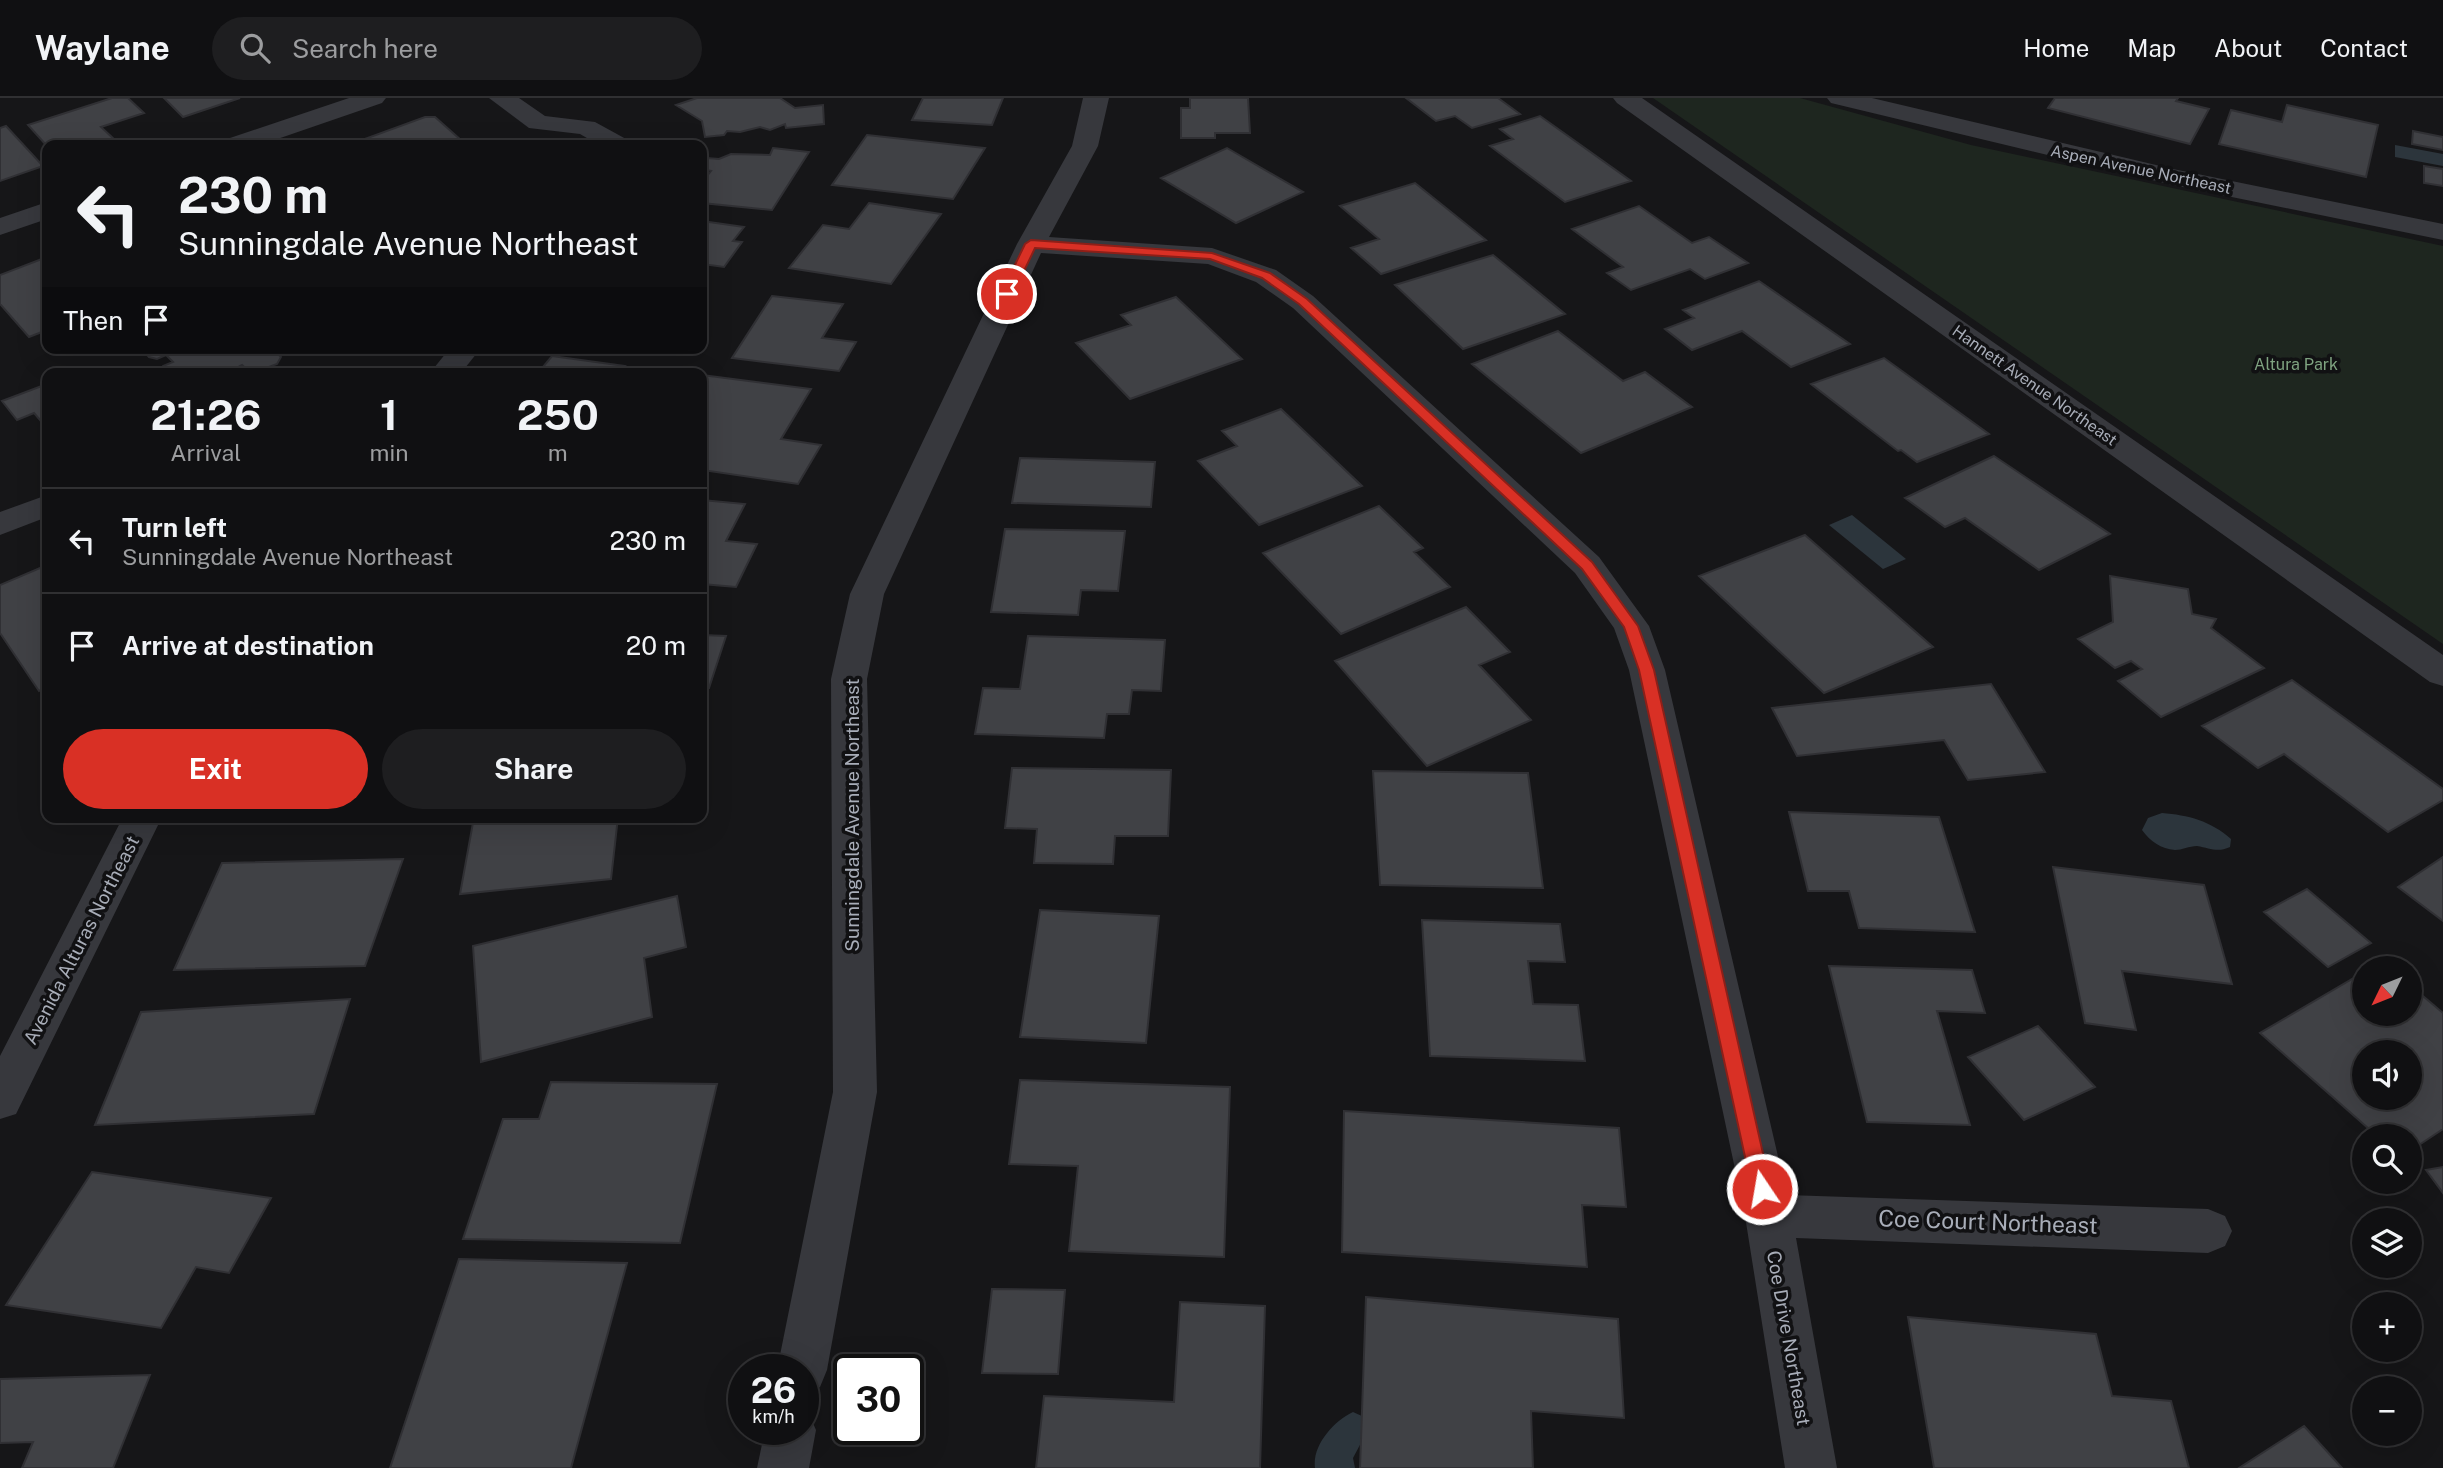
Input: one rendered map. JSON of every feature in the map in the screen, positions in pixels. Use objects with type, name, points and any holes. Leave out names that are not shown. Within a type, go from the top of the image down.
[{"type":"street","points":[[251,140],[373,98]]},
{"type":"street","points":[[502,98],[538,123],[589,115],[612,140]]},
{"type":"street","name":"Sunningdale Avenue Northeast","points":[[805,1354],[855,1092],[849,679],[867,594],[1031,244],[1085,146],[1096,98]]},
{"type":"street","name":"Hannett Avenue Northeast","points":[[1626,98],[2443,673]]},
{"type":"street","name":"Aspen Avenue Northeast","points":[[1840,98],[2173,177],[2443,232]]},
{"type":"street","points":[[526,115],[561,102]]},
{"type":"street","points":[[0,227],[42,212]]},
{"type":"street","name":"Coe Drive Northeast","points":[[1031,244],[1212,256],[1266,276],[1303,302],[1587,565],[1630,626],[1647,670],[1768,1216],[1811,1468]]},
{"type":"street","points":[[449,368],[461,354]]},
{"type":"street","points":[[0,524],[42,507]]},
{"type":"street","name":"Avenida Alturas Northeast","points":[[0,1100],[140,823]]},
{"type":"street","name":"Coe Court Northeast","points":[[1768,1216],[2208,1231]]},
{"type":"street","points":[[783,1468],[787,1445]]},
{"type":"green space","name":"Altura Park","points":[[1653,98],[1800,98],[1971,145],[2443,246],[2443,644]]},
{"type":"shaded area","points":[[2395,145],[2443,154],[2443,166],[2395,157]]},
{"type":"shaded area","points":[[1852,515],[1906,559],[1883,569],[1829,525]]},
{"type":"shaded area","points":[[2162,813],[2190,817],[2207,823],[2231,839],[2230,847],[2217,850],[2197,846],[2175,850],[2161,846],[2142,830],[2148,818]]},
{"type":"shaded area","points":[[1353,1412],[1364,1417],[1362,1441],[1353,1458],[1355,1468],[1315,1468],[1317,1451],[1326,1435],[1339,1421]]},
{"type":"building","points":[[112,98],[128,98],[144,113],[101,127],[115,140],[42,140],[28,125]]},
{"type":"building","points":[[164,98],[240,98],[183,117]]},
{"type":"building","points":[[697,98],[780,98],[795,108],[823,105],[824,124],[786,128],[785,124],[770,130],[760,127],[705,137],[702,121],[676,105]]},
{"type":"building","points":[[923,98],[1003,98],[992,125],[912,120]]},
{"type":"building","points":[[1190,98],[1248,98],[1250,133],[1215,133],[1215,138],[1181,138],[1181,108],[1190,108]]},
{"type":"building","points":[[1406,98],[1498,98],[1520,114],[1472,128],[1455,116],[1436,121]]},
{"type":"building","points":[[2055,98],[2178,98],[2176,101],[2209,109],[2190,144],[2048,108]]},
{"type":"building","points":[[2287,105],[2378,125],[2366,177],[2219,144],[2231,110],[2282,122]]},
{"type":"building","points":[[1540,116],[1631,181],[1565,202],[1490,146],[1513,139],[1500,129]]},
{"type":"building","points":[[425,117],[435,117],[461,140],[362,140]]},
{"type":"building","points":[[6,126],[42,166],[0,181],[0,128]]},
{"type":"building","points":[[2413,131],[2443,137],[2443,150],[2412,144]]},
{"type":"building","points":[[867,135],[985,148],[953,199],[832,185]]},
{"type":"building","points":[[773,148],[809,152],[772,210],[707,204],[707,176],[711,171],[707,170],[707,158],[719,159],[731,154],[770,155]]},
{"type":"building","points":[[1227,148],[1303,192],[1236,223],[1161,178]]},
{"type":"building","points":[[2424,166],[2443,169],[2443,186],[2424,183]]},
{"type":"building","points":[[1415,183],[1486,240],[1381,274],[1351,248],[1379,239],[1340,206]]},
{"type":"building","points":[[869,203],[941,214],[891,284],[789,268],[823,225],[849,229]]},
{"type":"building","points":[[1639,206],[1692,243],[1709,237],[1748,263],[1705,279],[1690,269],[1631,290],[1607,273],[1623,267],[1572,229]]},
{"type":"building","points":[[707,222],[744,227],[733,241],[742,242],[724,267],[707,265]]},
{"type":"building","points":[[1493,255],[1565,314],[1463,349],[1395,285]]},
{"type":"building","points":[[42,259],[42,332],[29,337],[0,304],[0,275]]},
{"type":"building","points":[[1759,281],[1850,344],[1791,367],[1742,331],[1692,350],[1665,329],[1694,318],[1683,310]]},
{"type":"building","points":[[772,296],[843,304],[822,338],[856,342],[839,371],[732,358]]},
{"type":"building","points":[[1176,297],[1242,359],[1130,399],[1076,343],[1131,325],[1121,315]]},
{"type":"building","points":[[1558,331],[1623,381],[1645,372],[1692,407],[1581,453],[1472,364]]},
{"type":"building","points":[[146,354],[278,354],[281,357],[277,364],[266,368],[246,368],[242,365],[236,368],[162,368],[173,362],[166,355],[157,359]]},
{"type":"building","points":[[552,356],[625,366],[624,368],[542,368]]},
{"type":"building","points":[[1884,358],[1989,434],[1917,462],[1901,450],[1898,451],[1811,384]]},
{"type":"building","points":[[707,376],[811,389],[781,439],[821,445],[798,484],[707,471]]},
{"type":"building","points":[[42,386],[42,422],[34,413],[17,420],[2,401]]},
{"type":"building","points":[[1281,409],[1362,486],[1259,525],[1198,461],[1237,446],[1222,431]]},
{"type":"building","points":[[1994,456],[2110,534],[2039,570],[1965,518],[1945,527],[1905,498]]},
{"type":"building","points":[[1020,458],[1155,462],[1151,507],[1012,503]]},
{"type":"building","points":[[707,500],[745,504],[726,541],[757,544],[736,587],[707,584]]},
{"type":"building","points":[[1379,506],[1423,548],[1414,552],[1450,587],[1341,634],[1263,553]]},
{"type":"building","points":[[1005,529],[1125,531],[1118,591],[1081,590],[1078,615],[991,612]]},
{"type":"building","points":[[1805,535],[1933,647],[1824,693],[1699,576]]},
{"type":"building","points":[[42,567],[42,690],[39,691],[0,633],[0,585]]},
{"type":"building","points":[[2110,576],[2188,589],[2192,614],[2216,619],[2211,628],[2264,668],[2161,717],[2118,681],[2142,669],[2131,661],[2115,668],[2078,639],[2113,622]]},
{"type":"building","points":[[1466,607],[1510,652],[1479,665],[1531,720],[1427,766],[1335,661]]},
{"type":"building","points":[[707,635],[726,636],[709,688]]},
{"type":"building","points":[[1028,636],[1165,640],[1161,691],[1132,690],[1129,714],[1107,714],[1104,738],[975,734],[983,688],[1020,689]]},
{"type":"building","points":[[2292,680],[2443,789],[2443,800],[2388,832],[2284,754],[2258,768],[2202,726]]},
{"type":"building","points":[[1991,684],[2045,772],[1968,780],[1944,740],[1797,756],[1772,708]]},
{"type":"building","points":[[1012,768],[1171,770],[1168,836],[1115,836],[1113,864],[1034,863],[1037,829],[1005,828]]},
{"type":"building","points":[[1373,771],[1528,773],[1543,888],[1380,885]]},
{"type":"building","points":[[1789,812],[1939,817],[1975,932],[1859,928],[1849,891],[1808,891]]},
{"type":"building","points":[[473,823],[617,823],[611,879],[460,894]]},
{"type":"building","points":[[2443,857],[2443,921],[2398,887]]},
{"type":"building","points":[[403,859],[365,966],[174,970],[222,863]]},
{"type":"building","points":[[2053,867],[2204,885],[2232,984],[2122,971],[2136,1030],[2085,1023]]},
{"type":"building","points":[[2307,889],[2371,943],[2328,967],[2264,912]]},
{"type":"building","points":[[677,896],[686,947],[644,958],[652,1017],[481,1062],[473,946]]},
{"type":"building","points":[[1040,910],[1159,916],[1146,1043],[1020,1037]]},
{"type":"building","points":[[1422,920],[1560,924],[1565,962],[1528,961],[1533,1004],[1578,1005],[1585,1061],[1430,1056]]},
{"type":"building","points":[[1829,966],[1972,970],[1985,1013],[1937,1011],[1970,1125],[1867,1122]]},
{"type":"building","points":[[2352,979],[2352,1026],[2422,1026],[2422,995],[2443,1013],[2443,1129],[2422,1143],[2422,1124],[2363,1124],[2260,1033]]},
{"type":"building","points":[[350,999],[314,1114],[95,1125],[141,1012]]},
{"type":"building","points":[[2038,1026],[2095,1087],[2024,1120],[1968,1057]]},
{"type":"building","points":[[1020,1080],[1230,1087],[1224,1257],[1069,1251],[1078,1166],[1009,1164]]},
{"type":"building","points":[[551,1082],[717,1084],[680,1243],[463,1239],[503,1119],[539,1119]]},
{"type":"building","points":[[1344,1111],[1619,1128],[1626,1207],[1582,1205],[1587,1267],[1342,1252]]},
{"type":"building","points":[[2443,1167],[2443,1193],[2426,1170]]},
{"type":"building","points":[[92,1172],[271,1198],[229,1273],[196,1267],[161,1328],[6,1305]]},
{"type":"building","points":[[459,1259],[627,1263],[571,1468],[390,1468]]},
{"type":"building","points":[[992,1289],[1065,1290],[1058,1374],[982,1373]]},
{"type":"building","points":[[1366,1297],[1618,1319],[1624,1418],[1531,1411],[1533,1468],[1360,1468]]},
{"type":"building","points":[[1180,1302],[1265,1306],[1260,1468],[1036,1468],[1044,1396],[1174,1402]]},
{"type":"building","points":[[1908,1317],[2096,1334],[2112,1396],[2171,1401],[2189,1468],[1934,1468]]},
{"type":"building","points":[[150,1375],[113,1468],[22,1468],[33,1442],[0,1443],[0,1379]]},
{"type":"building","points":[[2304,1426],[2342,1468],[2239,1468]]},
{"type":"route","points":[[1007,294],[1031,244],[1212,256],[1266,276],[1303,302],[1587,565],[1630,626],[1647,670],[1762,1189]]}]
